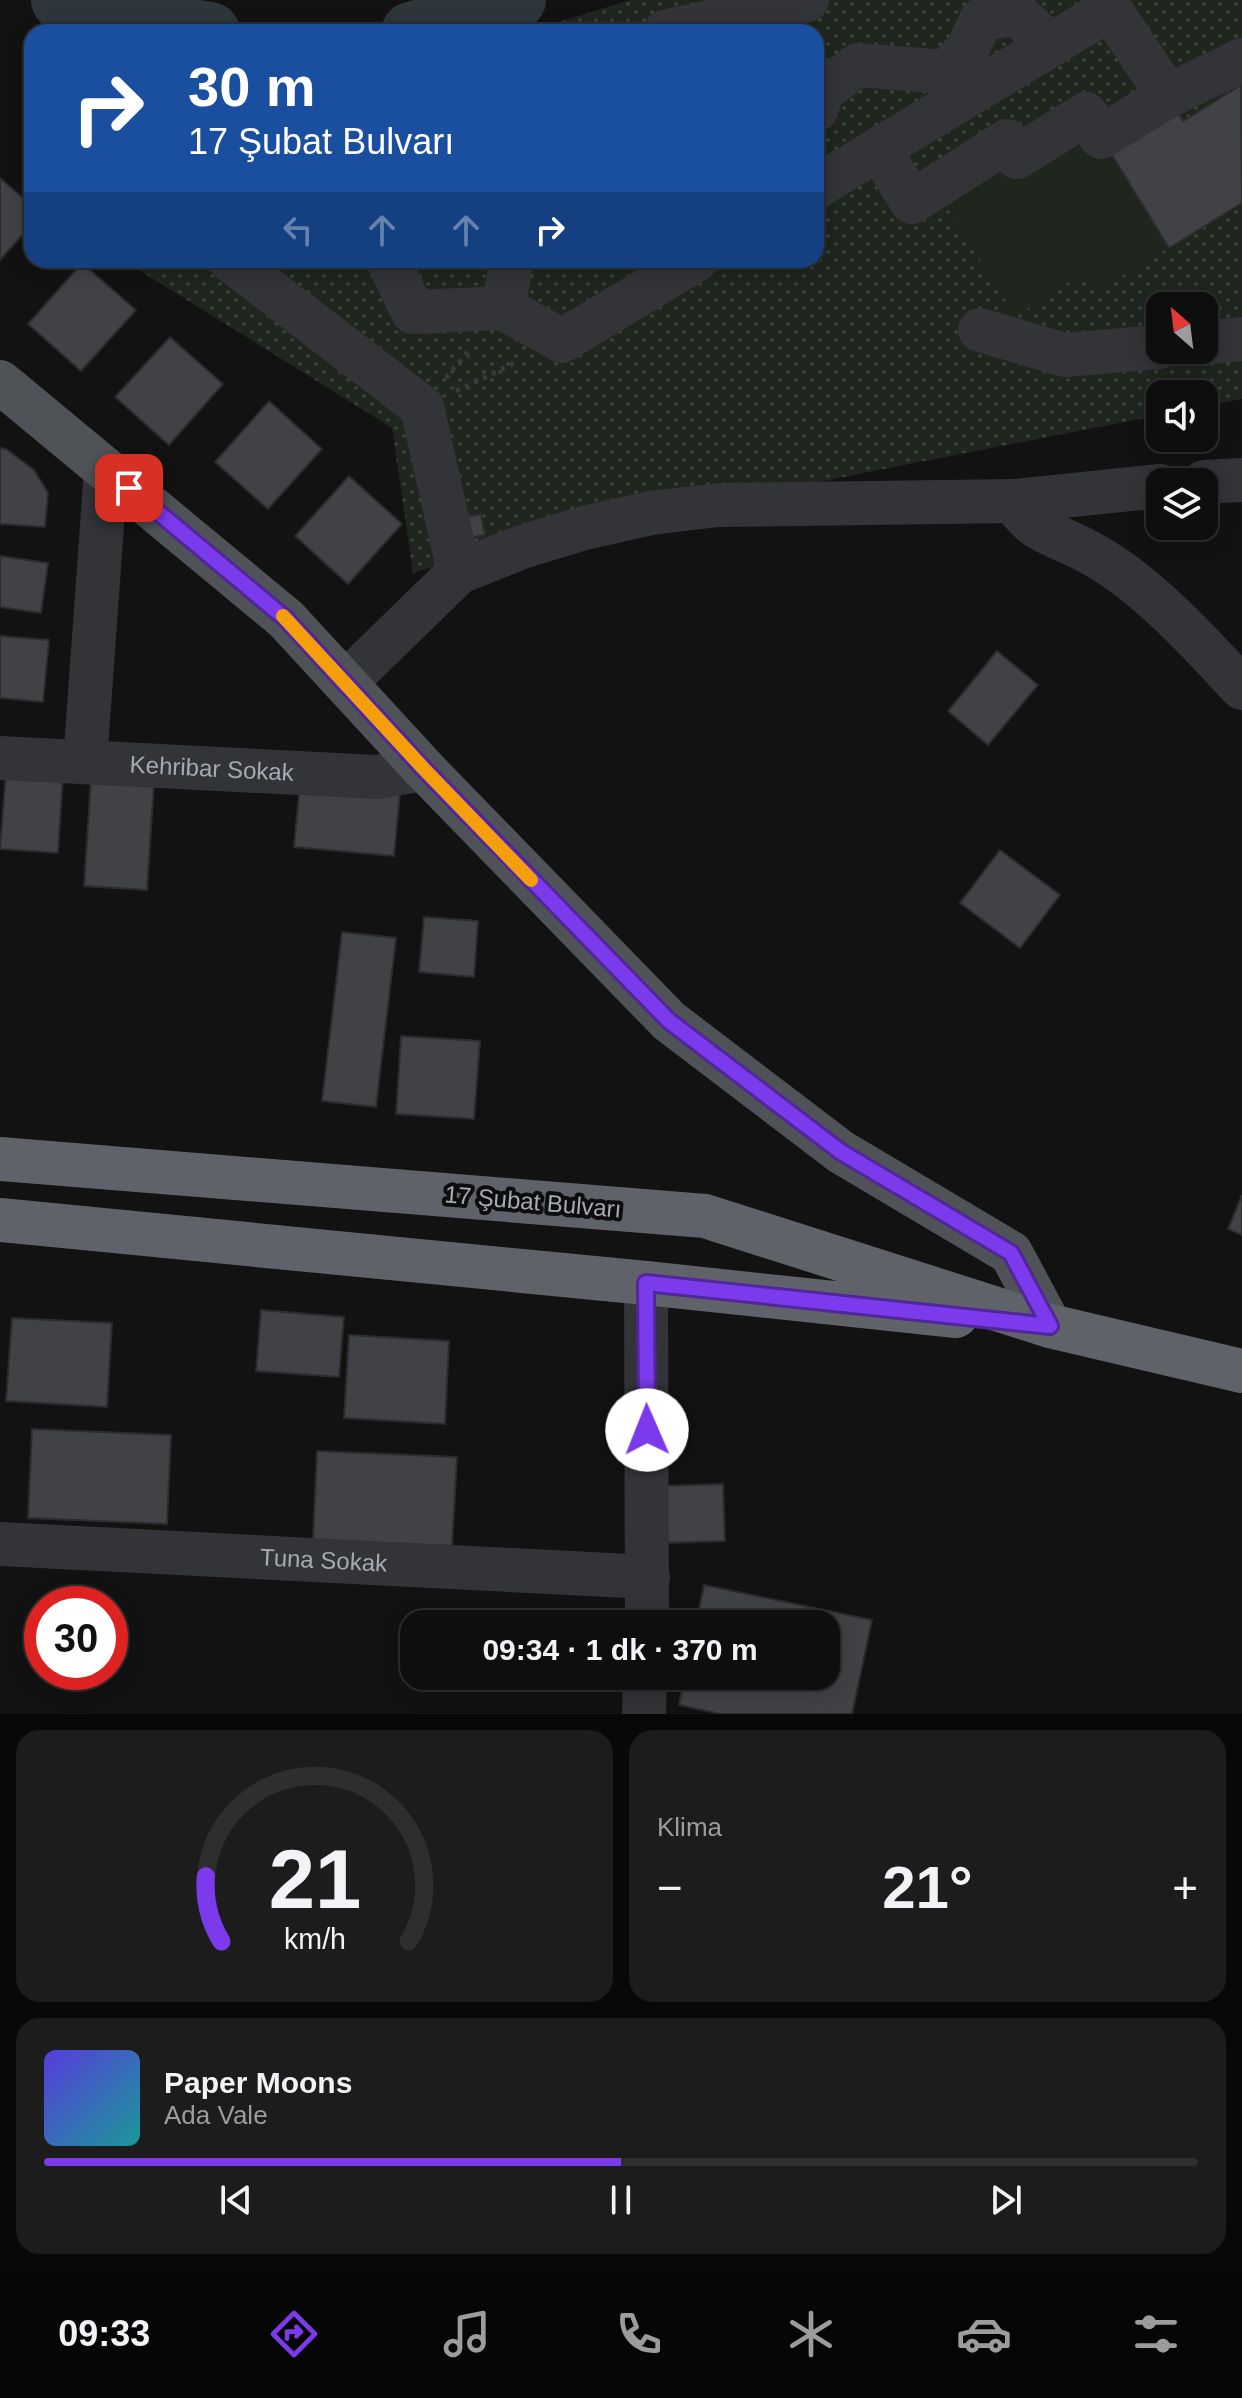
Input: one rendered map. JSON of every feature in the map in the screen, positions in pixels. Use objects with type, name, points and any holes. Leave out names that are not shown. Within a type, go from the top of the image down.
[{"type":"highway","name":"17 Şubat Bulvarı","points":[[0,1159],[705,1216],[1050,1326],[1242,1371]]},
{"type":"highway","name":"17 Şubat Bulvarı","points":[[0,1220],[1050,1326]]},
{"type":"main road","points":[[0,382],[286,619],[424,769],[669,1021],[841,1152],[1011,1253],[1050,1326]]},
{"type":"street","points":[[705,24],[807,0]]},
{"type":"street","points":[[824,182],[1051,45],[1108,4],[1168,96]]},
{"type":"street","points":[[824,92],[858,65],[946,72],[968,48],[981,20],[1016,13],[1051,45]]},
{"type":"street","points":[[879,149],[912,202],[1007,141],[1017,157],[1086,114],[1101,137],[1168,96],[1242,60]]},
{"type":"street","points":[[240,268],[422,407],[459,572]]},
{"type":"street","points":[[392,268],[413,312],[503,308],[562,341],[683,268]]},
{"type":"street","points":[[503,308],[510,268]]},
{"type":"street","points":[[980,330],[1065,355],[1146,348]]},
{"type":"street","points":[[1218,342],[1242,339]]},
{"type":"street","points":[[85,762],[106,470]]},
{"type":"street","points":[[1218,481],[1242,480]]},
{"type":"street","points":[[345,683],[459,572],[572,531],[651,513],[718,505],[1014,501],[1146,487]]},
{"type":"street","points":[[1014,501],[1030,523],[1084,549],[1134,582],[1242,688]]},
{"type":"street","name":"Kehribar Sokak","points":[[0,758],[377,777],[424,769]]},
{"type":"street","points":[[646,1283],[647,1610]]},
{"type":"street","name":"Tuna Sokak","points":[[0,1544],[648,1577]]},
{"type":"street","points":[[644,1714],[645,1690]]},
{"type":"path","points":[[422,407],[503,308]]},
{"type":"path","points":[[422,407],[562,341]]},
{"type":"shaded area","points":[[630,0],[1242,0],[1242,399],[1218,403],[1218,380],[1146,380],[1146,418],[517,541],[413,573],[392,428],[136,268],[824,268],[824,24],[553,24]]},
{"type":"shaded area","points":[[1086,114],[1169,248],[1099,290],[1087,271],[1015,316],[934,187]]},
{"type":"building","points":[[1241,85],[1242,203],[1169,248],[1101,137],[1168,96],[1183,121]]},
{"type":"building","points":[[0,178],[24,199],[24,233],[0,260]]},
{"type":"building","points":[[78,268],[88,268],[136,310],[81,371],[28,324]]},
{"type":"building","points":[[170,337],[223,384],[169,445],[115,397]]},
{"type":"building","points":[[269,401],[322,449],[268,509],[215,462]]},
{"type":"building","points":[[0,448],[6,449],[34,470],[48,493],[45,527],[0,524]]},
{"type":"building","points":[[349,476],[402,524],[348,584],[295,536]]},
{"type":"building","points":[[481,514],[485,535],[435,545],[431,524]]},
{"type":"building","points":[[0,556],[48,563],[41,613],[0,607]]},
{"type":"building","points":[[0,636],[49,640],[43,702],[0,698]]},
{"type":"building","points":[[997,651],[1038,685],[988,745],[948,711]]},
{"type":"building","points":[[6,772],[63,776],[58,853],[0,849]]},
{"type":"building","points":[[91,779],[154,783],[147,890],[84,886]]},
{"type":"building","points":[[300,783],[400,792],[394,856],[294,847]]},
{"type":"building","points":[[1000,850],[1060,895],[1020,948],[960,903]]},
{"type":"building","points":[[424,917],[478,921],[474,977],[419,972]]},
{"type":"building","points":[[342,932],[396,938],[376,1107],[322,1101]]},
{"type":"building","points":[[401,1036],[480,1041],[474,1119],[396,1114]]},
{"type":"building","points":[[1242,1195],[1242,1235],[1228,1229]]},
{"type":"building","points":[[261,1310],[344,1317],[339,1377],[256,1371]]},
{"type":"building","points":[[12,1318],[112,1323],[107,1407],[6,1401]]},
{"type":"building","points":[[349,1335],[449,1341],[445,1424],[344,1418]]},
{"type":"building","points":[[32,1429],[171,1435],[167,1524],[28,1518]]},
{"type":"building","points":[[317,1451],[457,1457],[452,1546],[313,1540]]},
{"type":"building","points":[[723,1484],[725,1541],[665,1543],[664,1486]]},
{"type":"building","points":[[704,1585],[824,1610],[699,1610]]},
{"type":"building","points":[[840,1613],[872,1620],[852,1714],[721,1714],[679,1705],[682,1690],[840,1690]]},
{"type":"waterway","points":[[61,0],[79,10],[162,24]]},
{"type":"waterway","points":[[437,24],[516,0]]},
{"type":"slow traffic","points":[[283,616],[531,880]]},
{"type":"route","points":[[129,488],[286,619],[424,769],[669,1021],[841,1152],[1011,1253],[1050,1326],[646,1283],[647,1430]]}]
